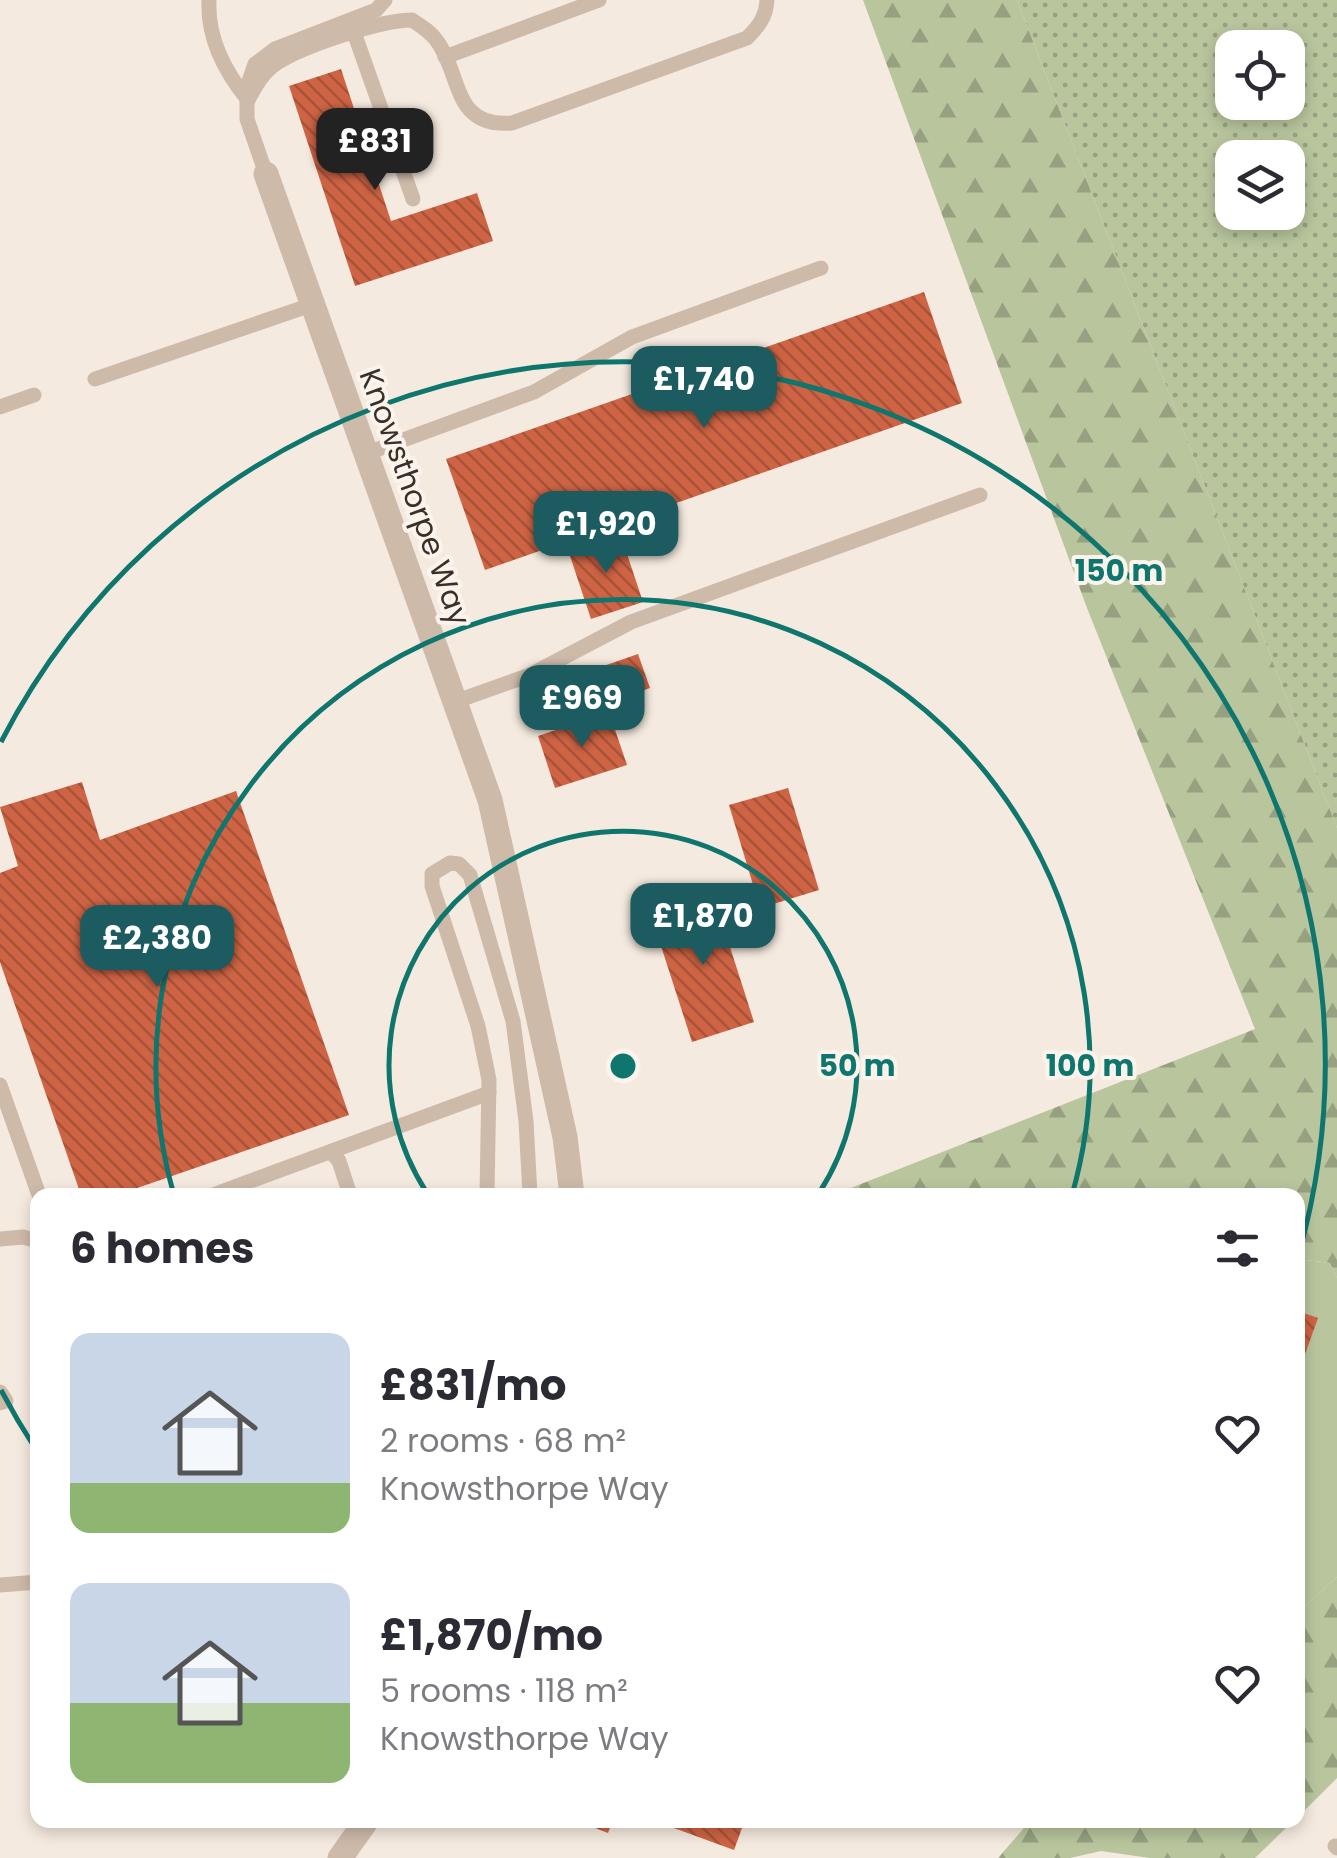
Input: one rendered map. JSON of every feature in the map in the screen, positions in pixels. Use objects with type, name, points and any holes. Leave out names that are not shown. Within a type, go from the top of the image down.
[{"type":"street","name":"Knowsthorpe Way","points":[[266,174],[490,800],[566,1137],[571,1188]]},
{"type":"street","points":[[340,1858],[361,1828]]},
{"type":"lane","points":[[208,0],[210,26],[227,74],[248,100]]},
{"type":"lane","points":[[266,174],[247,119],[248,100],[265,73],[280,61],[352,26],[385,0]]},
{"type":"lane","points":[[445,57],[599,0]]},
{"type":"lane","points":[[352,26],[412,20],[438,42],[467,108],[488,122],[512,123],[747,38],[759,26],[768,0]]},
{"type":"lane","points":[[352,26],[413,200]]},
{"type":"lane","points":[[365,454],[534,392],[632,337],[821,268]]},
{"type":"lane","points":[[95,379],[311,305]]},
{"type":"lane","points":[[0,408],[34,396]]},
{"type":"lane","points":[[454,702],[530,675],[631,622],[980,495]]},
{"type":"lane","points":[[487,1188],[489,1093],[478,1026],[432,886],[432,874],[450,863],[459,864],[470,875],[513,1021],[530,1188]]},
{"type":"lane","points":[[0,1085],[37,1188]]},
{"type":"lane","points":[[231,1188],[489,1093]]},
{"type":"lane","points":[[331,1152],[347,1188]]},
{"type":"lane","points":[[0,1239],[30,1238]]},
{"type":"lane","points":[[0,1392],[6,1401],[0,1403]]},
{"type":"lane","points":[[0,1585],[30,1583]]},
{"type":"green space","points":[[863,0],[1017,0],[1337,828],[1337,1278],[1330,1263],[1305,1260],[1305,1188],[851,1188],[1255,1029],[1087,608]]},
{"type":"green space","points":[[1017,0],[1337,0],[1337,828]]},
{"type":"green space","points":[[1305,1260],[1330,1263],[1337,1278],[1337,1577],[1305,1607]]},
{"type":"green space","points":[[1337,1577],[1337,1778],[1305,1810],[1305,1607]]},
{"type":"green space","points":[[1024,1828],[1286,1828],[1255,1858],[1150,1858],[1101,1851],[1070,1858],[998,1858]]},
{"type":"building","points":[[341,69],[391,221],[477,193],[493,241],[355,286],[289,86]]},
{"type":"building","points":[[924,292],[962,403],[485,570],[446,459]]},
{"type":"building","points":[[620,533],[643,602],[591,619],[568,550]]},
{"type":"building","points":[[638,654],[650,688],[604,704],[592,670]]},
{"type":"building","points":[[609,712],[627,765],[555,788],[538,736]]},
{"type":"building","points":[[82,782],[100,840],[236,791],[349,1115],[137,1188],[79,1188],[0,962],[0,873],[18,866],[0,807]]},
{"type":"building","points":[[788,788],[819,890],[760,908],[729,805]]},
{"type":"building","points":[[713,894],[754,1022],[692,1042],[651,915]]},
{"type":"building","points":[[1305,1313],[1318,1318],[1305,1354]]},
{"type":"building","points":[[674,1828],[742,1828],[734,1850]]}]
